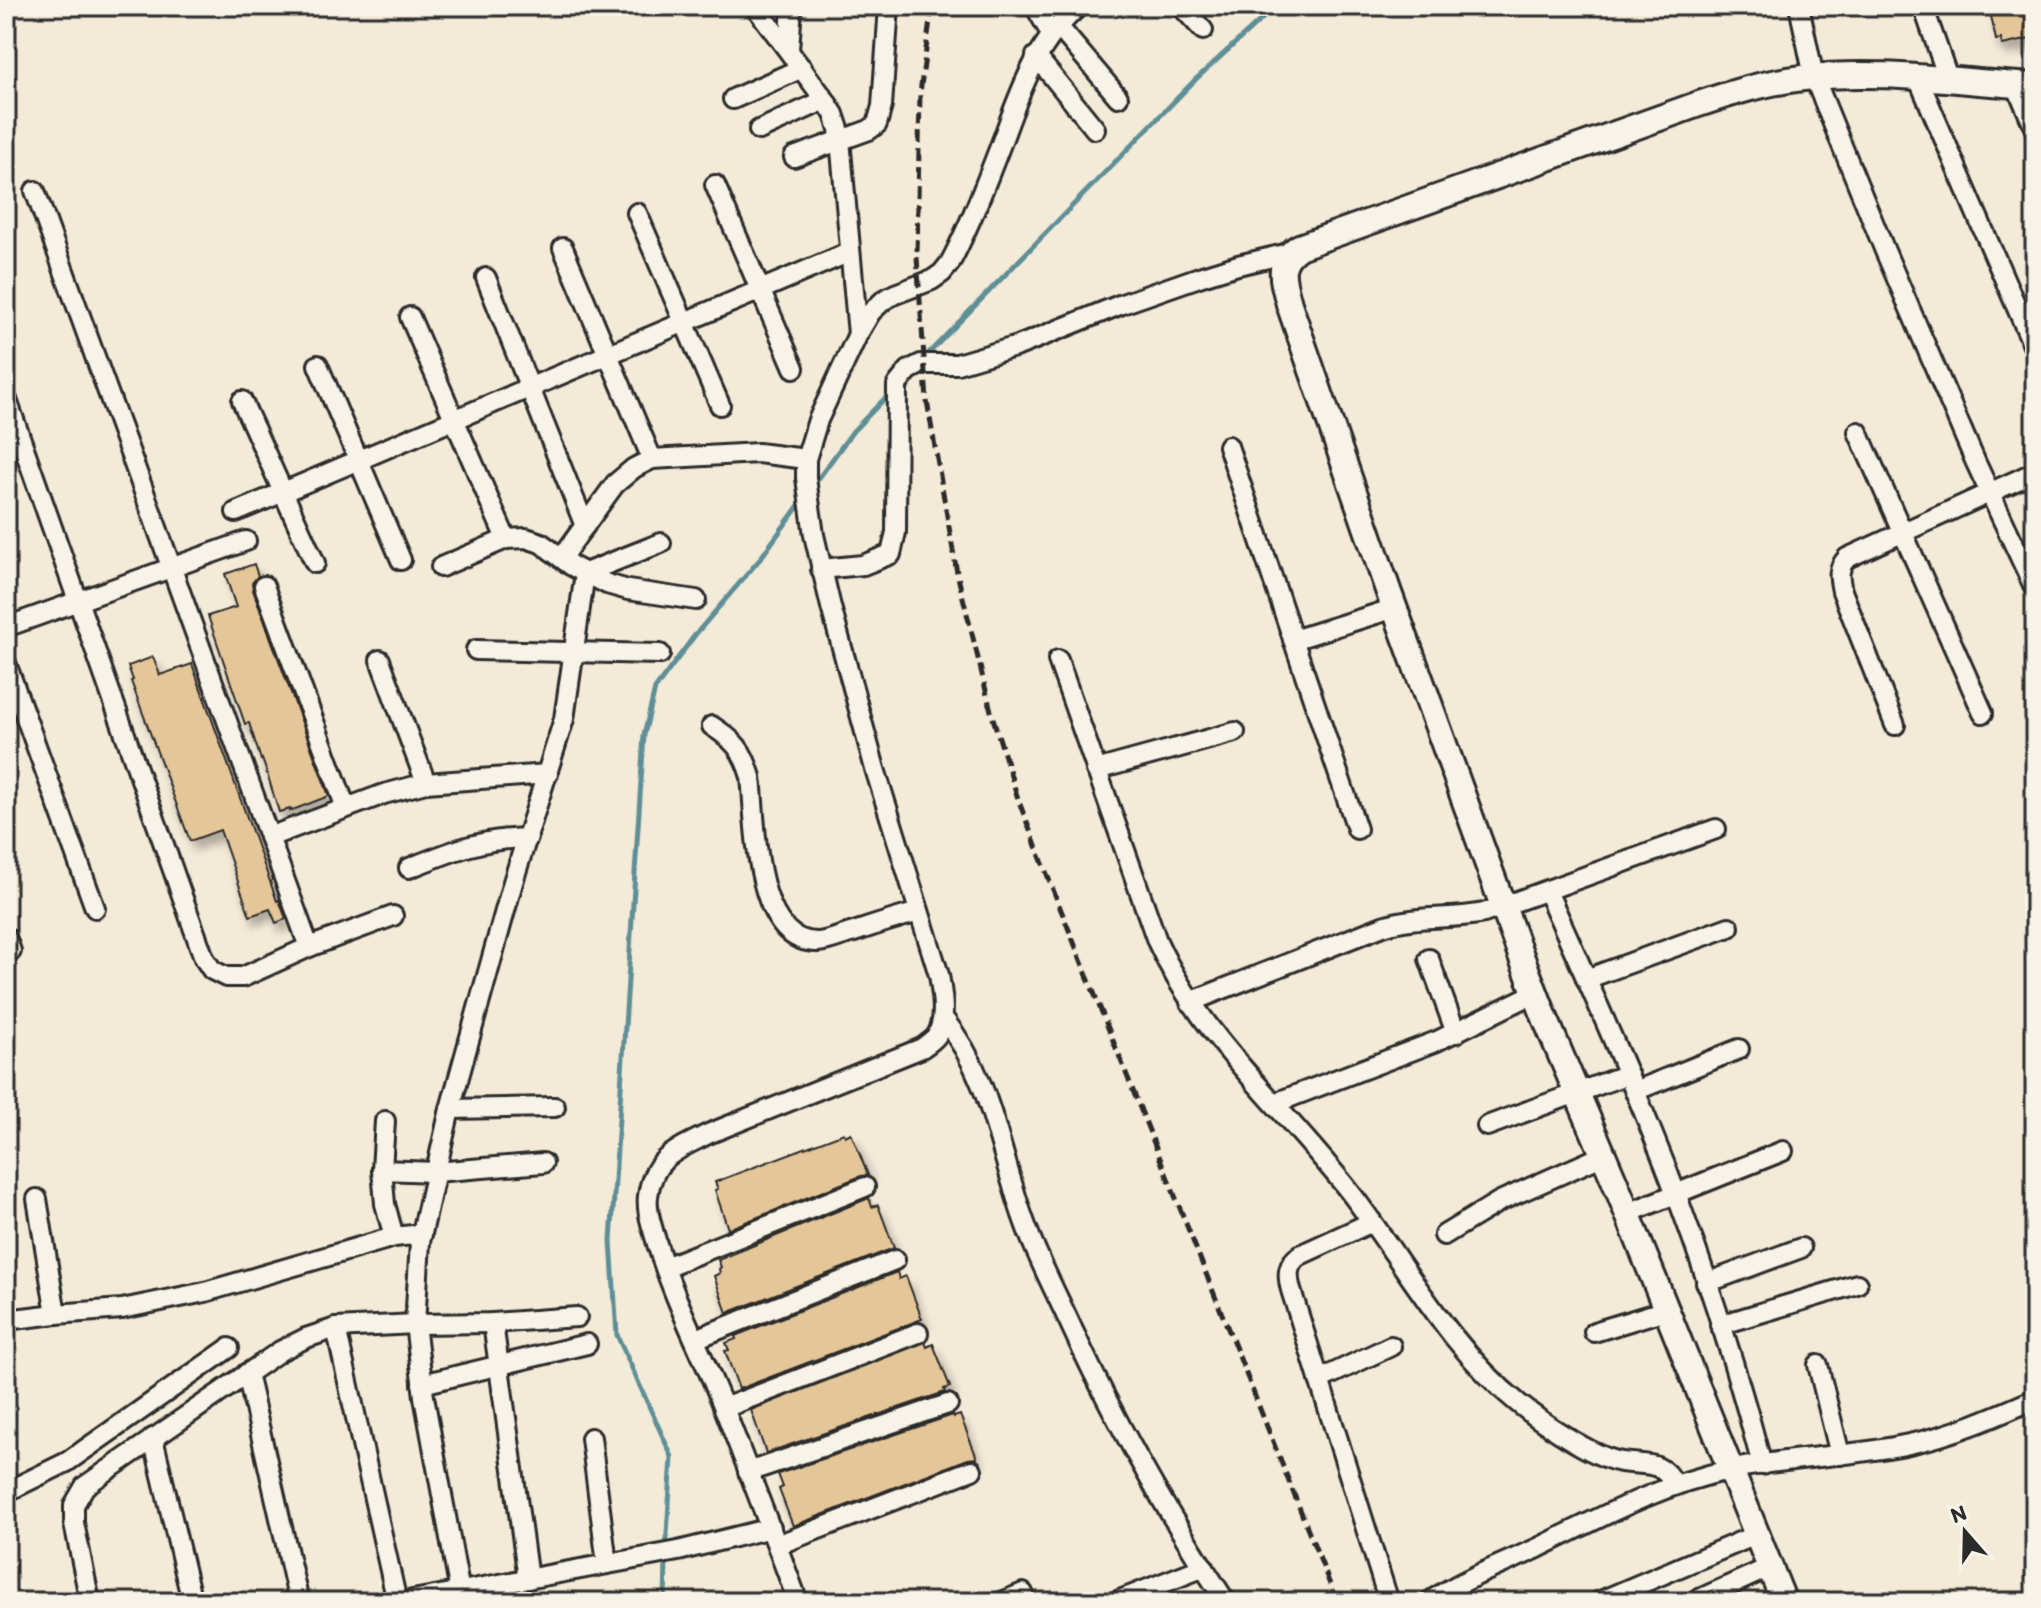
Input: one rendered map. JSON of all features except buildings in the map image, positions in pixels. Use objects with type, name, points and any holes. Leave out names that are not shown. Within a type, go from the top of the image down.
[{"type":"street","points":[[755,6],[825,100],[839,129],[858,334]]},
{"type":"street","points":[[789,50],[792,6]]},
{"type":"street","points":[[794,157],[869,130],[877,124],[889,6]]},
{"type":"street","points":[[1035,6],[1118,97]]},
{"type":"street","points":[[798,1602],[724,1408],[665,1267],[649,1217],[648,1196],[663,1159],[708,1134],[922,1048],[936,1036],[943,1018],[939,975],[875,769],[821,569],[806,468],[818,420],[871,312],[884,300],[932,280],[950,263],[1036,56],[1054,30],[1079,6]]},
{"type":"street","points":[[1181,6],[1203,30]]},
{"type":"street","points":[[1799,6],[1814,77],[1885,251],[2035,589]]},
{"type":"street","points":[[1923,6],[1948,78]]},
{"type":"street","points":[[1036,56],[1095,129]]},
{"type":"street","points":[[733,99],[802,68]]},
{"type":"street","points":[[821,569],[863,565],[891,554],[896,532],[897,385],[909,370],[921,364],[957,364],[1018,346],[1122,304],[1238,265],[1289,253],[1408,207],[1733,92],[1768,83],[1850,75],[1948,78],[2026,86],[2035,129]]},
{"type":"street","points":[[1918,78],[2035,350]]},
{"type":"street","points":[[759,130],[825,100]]},
{"type":"street","points":[[715,185],[794,368]]},
{"type":"street","points":[[35,191],[309,947]]},
{"type":"street","points":[[637,213],[720,405]]},
{"type":"street","points":[[563,248],[652,459]]},
{"type":"street","points":[[236,512],[850,252]]},
{"type":"street","points":[[1289,253],[1282,272],[1289,304],[1502,907],[1784,1602]]},
{"type":"street","points":[[486,278],[585,526]]},
{"type":"street","points":[[410,317],[506,539]]},
{"type":"street","points":[[318,365],[401,560]]},
{"type":"street","points":[[6,397],[204,958],[212,970],[226,977],[243,977],[309,947],[393,916]]},
{"type":"street","points":[[242,401],[315,563]]},
{"type":"street","points":[[1858,432],[1983,713]]},
{"type":"street","points":[[1228,446],[1357,829]]},
{"type":"street","points":[[562,557],[615,484],[634,468],[652,459],[758,453],[806,468]]},
{"type":"street","points":[[1895,725],[1842,591],[1839,570],[1847,558],[2035,472]]},
{"type":"street","points":[[441,567],[506,539],[526,538],[541,543],[572,566],[607,584],[696,600]]},
{"type":"street","points":[[6,627],[246,541]]},
{"type":"street","points":[[585,573],[661,543]]},
{"type":"street","points":[[460,1597],[422,1384],[415,1324],[422,1234],[450,1109],[513,882],[564,719],[585,573]]},
{"type":"street","points":[[264,586],[346,808]]},
{"type":"street","points":[[1293,640],[1395,608]]},
{"type":"street","points":[[476,650],[660,654]]},
{"type":"street","points":[[380,660],[426,783]]},
{"type":"street","points":[[1058,660],[1157,941],[1190,1002],[1310,1143],[1472,1359],[1519,1404],[1543,1422],[1604,1457],[1619,1462],[1655,1465],[1671,1478],[1674,1485]]},
{"type":"street","points":[[6,663],[95,908]]},
{"type":"street","points":[[712,726],[736,743],[747,762],[760,871],[775,914],[788,931],[806,940],[825,941],[919,912]]},
{"type":"street","points":[[1096,770],[1235,732]]},
{"type":"street","points":[[269,837],[384,794],[426,783],[548,774]]},
{"type":"street","points":[[1190,1002],[1398,921],[1470,916],[1502,907],[1716,829]]},
{"type":"street","points":[[409,868],[465,846],[501,839],[528,838]]},
{"type":"street","points":[[1547,891],[1631,1082],[1676,1194],[1744,1397],[1762,1465]]},
{"type":"street","points":[[1586,979],[1729,927]]},
{"type":"street","points":[[1429,959],[1456,1033]]},
{"type":"street","points":[[1275,1103],[1421,1048],[1535,993]]},
{"type":"street","points":[[943,1018],[978,1073],[1026,1227],[1087,1361],[1134,1450],[1226,1602]]},
{"type":"street","points":[[1487,1126],[1578,1094],[1631,1082],[1739,1049]]},
{"type":"street","points":[[450,1109],[555,1107]]},
{"type":"street","points":[[385,1121],[382,1170],[385,1204],[394,1237]]},
{"type":"street","points":[[1628,1213],[1783,1151]]},
{"type":"street","points":[[1444,1235],[1511,1195],[1604,1155]]},
{"type":"street","points":[[382,1170],[435,1172],[543,1163]]},
{"type":"street","points":[[665,1267],[865,1187]]},
{"type":"street","points":[[37,1199],[56,1314]]},
{"type":"street","points":[[1372,1222],[1309,1249],[1295,1258],[1287,1275],[1389,1602]]},
{"type":"street","points":[[6,1320],[122,1309],[205,1292],[394,1237],[422,1234]]},
{"type":"street","points":[[1706,1283],[1801,1248]]},
{"type":"street","points":[[695,1339],[895,1260]]},
{"type":"street","points":[[1720,1325],[1857,1284]]},
{"type":"street","points":[[1594,1332],[1666,1310]]},
{"type":"street","points":[[90,1602],[74,1523],[74,1505],[85,1486],[280,1351],[336,1328],[577,1317]]},
{"type":"street","points":[[493,1323],[528,1579]]},
{"type":"street","points":[[336,1328],[399,1602],[460,1597],[528,1579],[774,1536],[972,1470]]},
{"type":"street","points":[[724,1408],[918,1333]]},
{"type":"street","points":[[422,1384],[587,1344]]},
{"type":"street","points":[[1319,1380],[1391,1346]]},
{"type":"street","points":[[6,1492],[67,1462],[229,1348]]},
{"type":"street","points":[[1818,1365],[1840,1455]]},
{"type":"street","points":[[247,1373],[299,1602]]},
{"type":"street","points":[[1429,1602],[1464,1581],[1674,1485],[1731,1469],[1924,1441],[1976,1425],[2035,1399]]},
{"type":"street","points":[[748,1472],[948,1404]]},
{"type":"street","points":[[153,1438],[192,1602]]},
{"type":"street","points":[[591,1438],[607,1564]]},
{"type":"street","points":[[1598,1602],[1758,1534]]},
{"type":"street","points":[[1115,1602],[1204,1567]]},
{"type":"street","points":[[1693,1602],[1770,1567]]},
{"type":"street","points":[[1001,1602],[1023,1593]]},
{"type":"waterway","points":[[923,359],[1196,79],[1276,6]]},
{"type":"waterway","points":[[813,486],[853,431],[891,392]]},
{"type":"waterway","points":[[666,1549],[672,1457],[617,1335],[611,1241],[644,735],[655,689],[695,635],[760,559],[802,501]]},
{"type":"waterway","points":[[665,1602],[666,1559]]},
{"type":"railway","points":[[932,6],[920,93],[917,257],[927,401],[957,573],[992,715],[1019,802],[1059,905],[1337,1602]]}]
